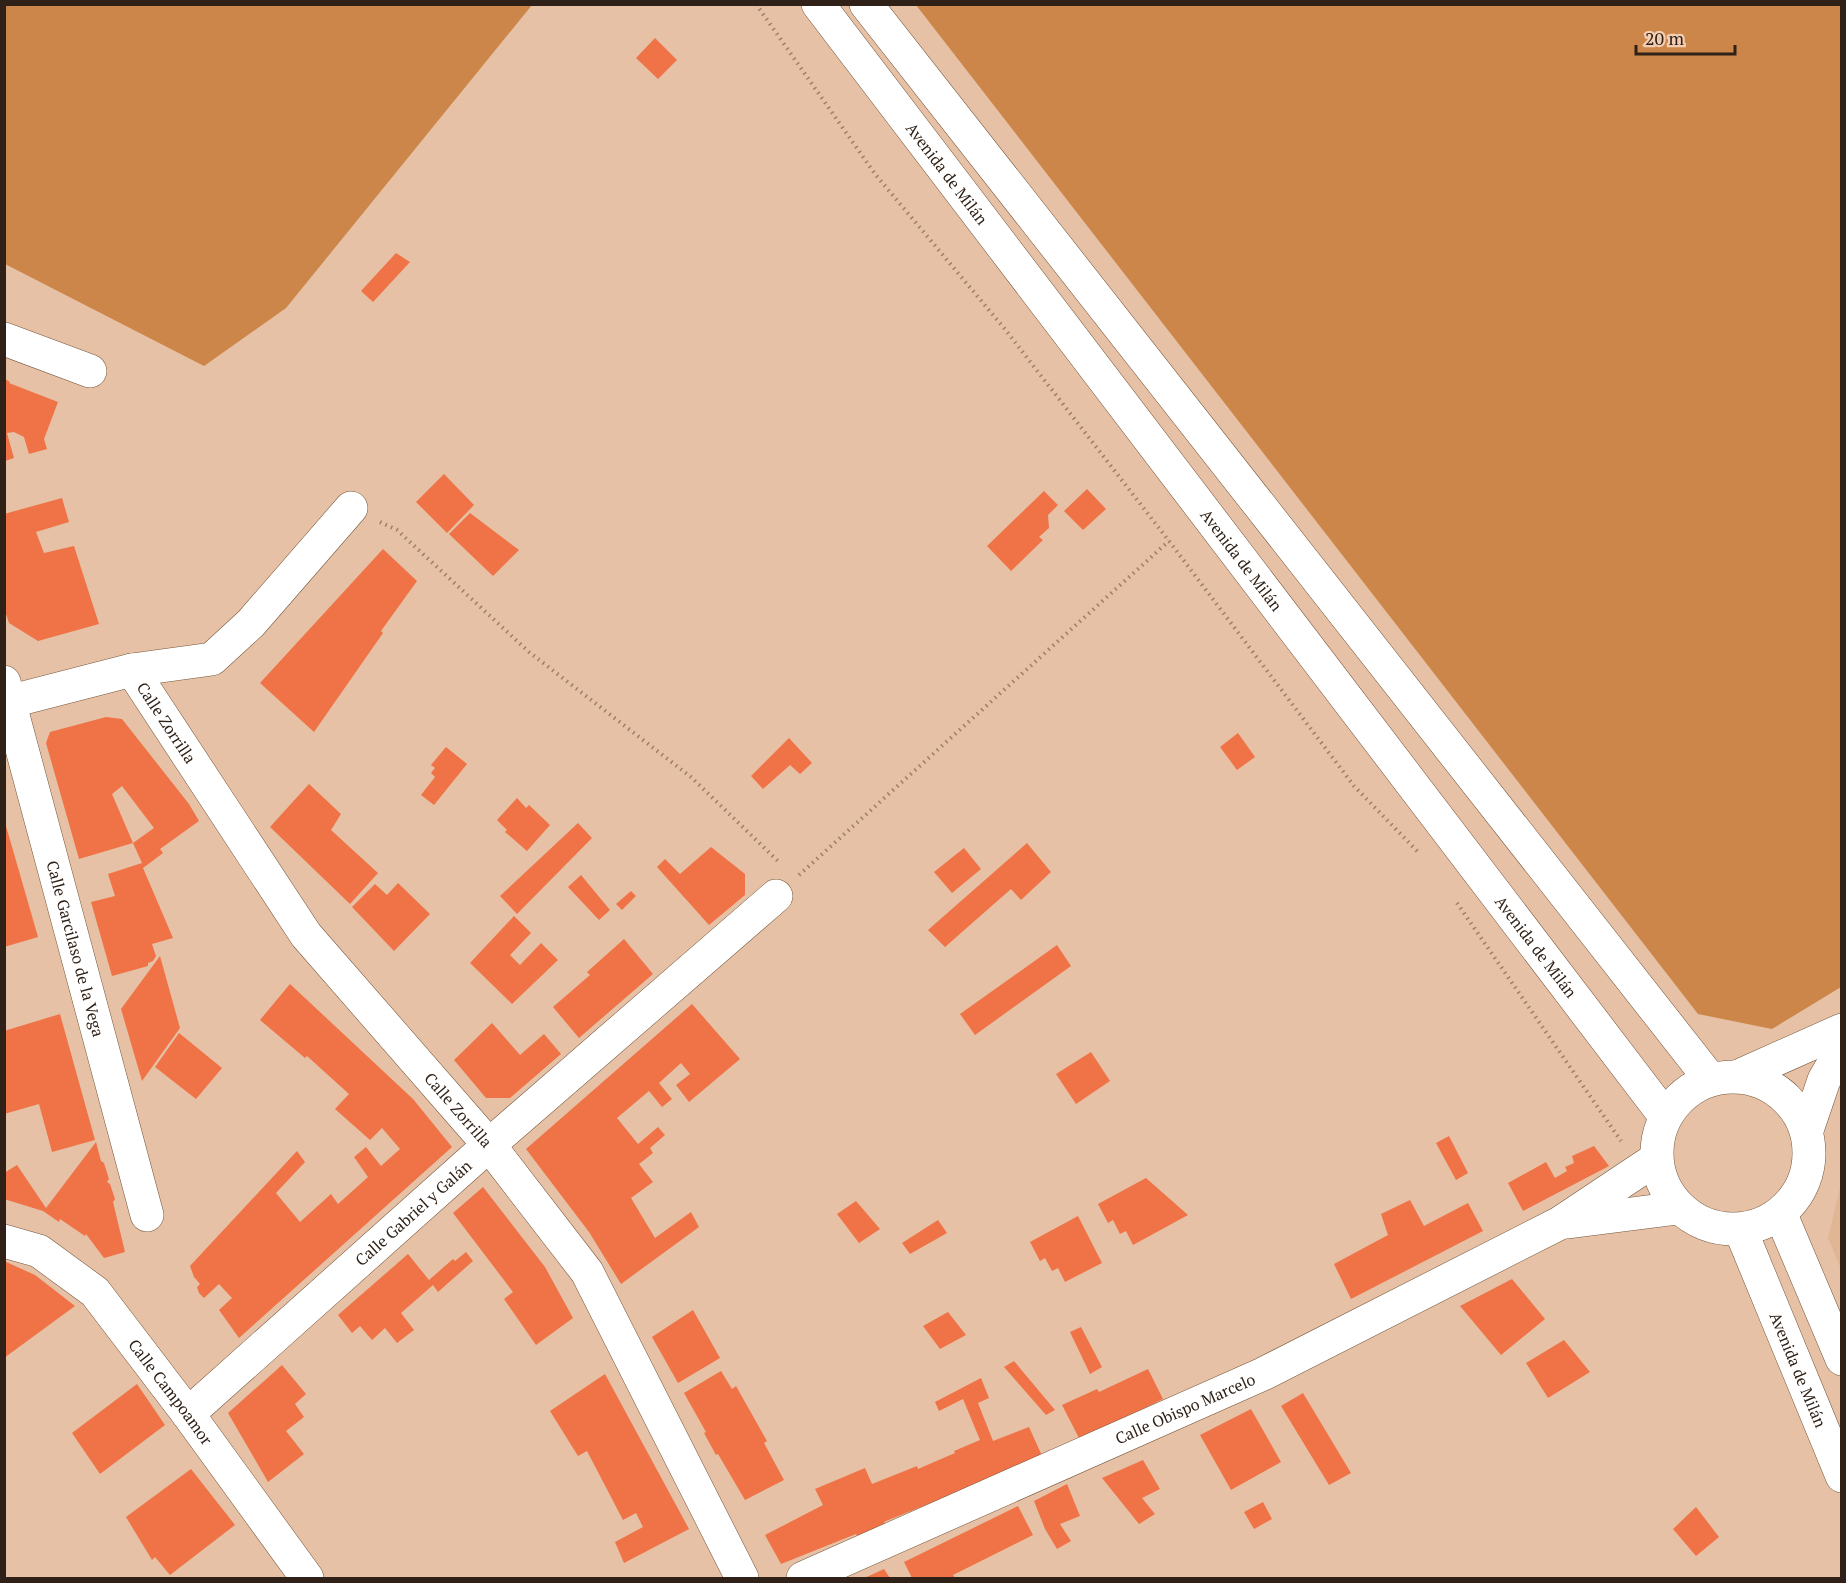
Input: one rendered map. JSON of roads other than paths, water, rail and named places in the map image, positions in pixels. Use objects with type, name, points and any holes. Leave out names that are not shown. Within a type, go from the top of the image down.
[{"type":"street","name":"Avenida de Milán","points":[[818,4],[1665,1116]]},
{"type":"street","points":[[866,4],[1725,1077],[1784,1093],[1808,1130]]},
{"type":"street","points":[[4,339],[90,371]]},
{"type":"street","points":[[7,696],[132,670],[212,659],[251,623],[351,508]]},
{"type":"street","name":"Calle Zorrilla","points":[[132,670],[306,935],[489,1145],[587,1272],[742,1578]]},
{"type":"street","name":"Calle Garcilaso de la Vega","points":[[7,696],[147,1215]]},
{"type":"street","name":"Calle Gabriel y Galán","points":[[188,1414],[489,1145],[786,887]]},
{"type":"street","points":[[1842,1030],[1682,1094],[1665,1116],[1648,1164],[1678,1208],[1709,1227],[1741,1231],[1781,1215],[1797,1197],[1810,1169],[1808,1130],[1824,1080],[1842,1049]]},
{"type":"street","name":"Calle Obispo Marcelo","points":[[803,1578],[1263,1374],[1560,1223],[1648,1164]]},
{"type":"street","name":"Calle Obispo Marcelo","points":[[1560,1223],[1678,1208]]},
{"type":"street","points":[[1781,1215],[1842,1359]]},
{"type":"street","name":"Avenida de Milán","points":[[1741,1231],[1842,1476]]},
{"type":"street","name":"Calle Campoamor","points":[[4,1241],[39,1251],[95,1292],[188,1414],[307,1578]]}]
